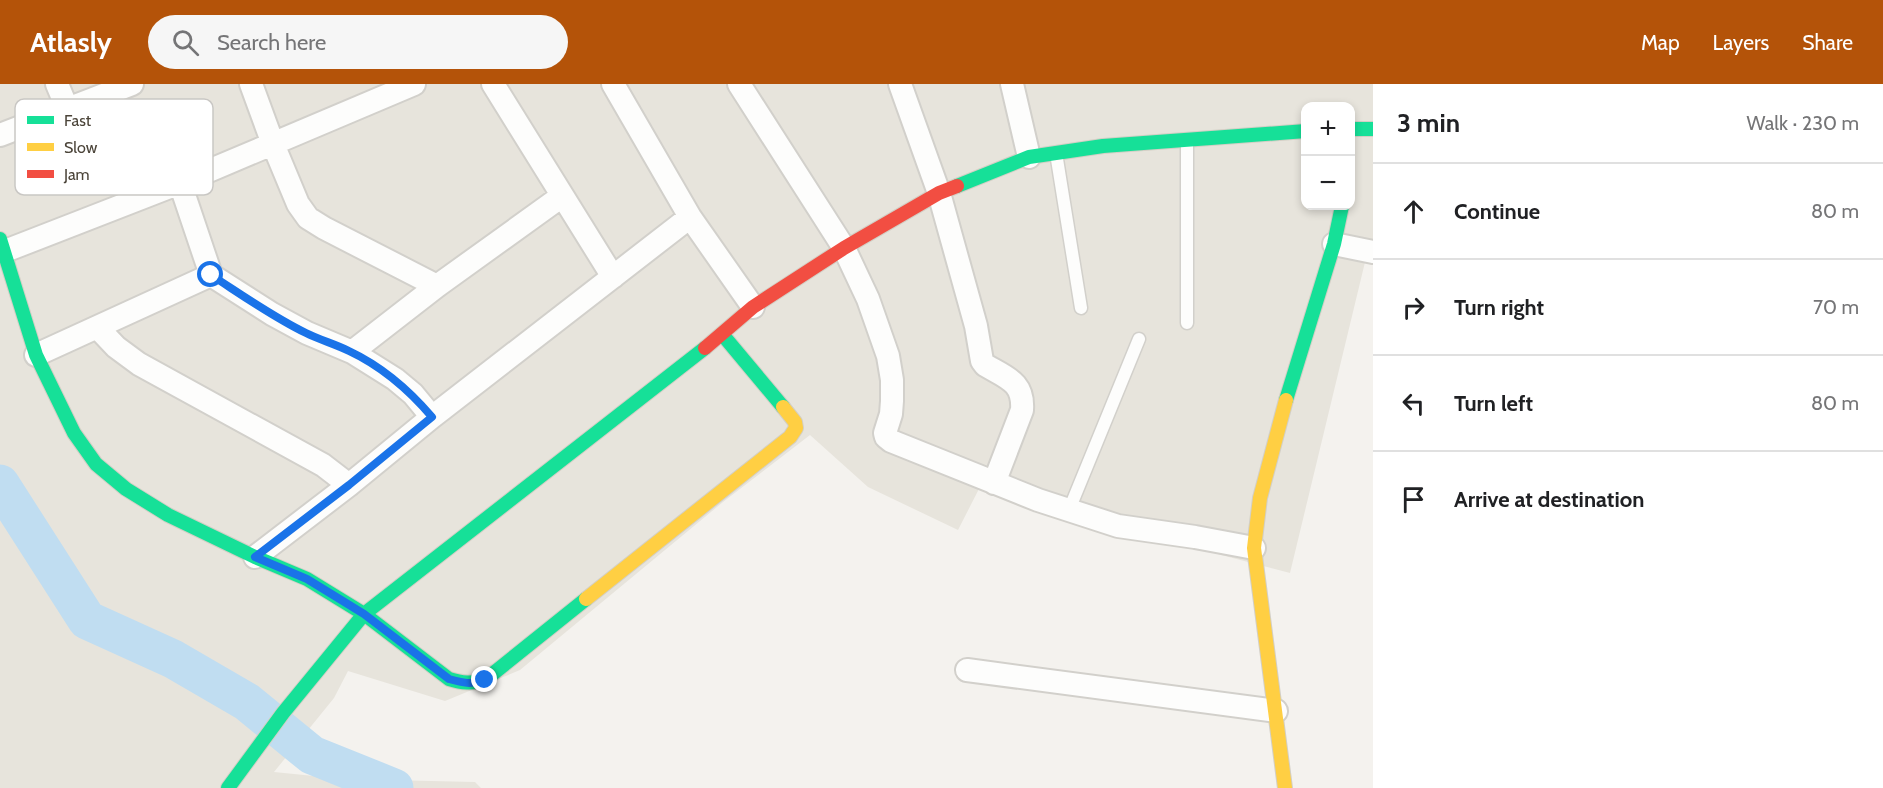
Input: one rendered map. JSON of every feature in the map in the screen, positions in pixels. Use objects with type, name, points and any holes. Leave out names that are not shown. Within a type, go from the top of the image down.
[{"type":"street","points":[[57,84],[63,99]]},
{"type":"street","points":[[91,99],[132,84]]},
{"type":"street","points":[[251,84],[298,204],[308,218],[437,286]]},
{"type":"street","points":[[213,169],[414,84]]},
{"type":"street","points":[[493,84],[613,277]]},
{"type":"street","points":[[613,84],[690,217],[753,307]]},
{"type":"street","points":[[900,84],[939,193],[976,326],[982,361],[1021,390],[1023,398],[1022,411],[994,483]]},
{"type":"street","points":[[1012,84],[1029,157]]},
{"type":"street","points":[[748,87],[844,248],[868,299],[888,356],[892,380],[891,414],[885,433],[886,437],[994,483],[1118,526],[1254,548]]},
{"type":"street","points":[[0,135],[15,129]]},
{"type":"street","points":[[1355,129],[1373,129]]},
{"type":"street","points":[[228,788],[283,713],[364,614],[722,334],[753,307],[844,248],[939,193],[1029,157],[1103,146],[1301,131]]},
{"type":"street","points":[[146,195],[2,245],[36,355],[74,433],[96,464],[126,489],[168,515],[307,579],[364,614],[449,679],[463,683],[475,684],[485,680],[790,436],[795,428],[795,422],[722,334]]},
{"type":"street","points":[[184,195],[211,275],[272,314],[307,333],[352,352],[413,394],[432,417]]},
{"type":"street","points":[[352,352],[437,286],[561,196]]},
{"type":"street","points":[[1285,788],[1254,548],[1260,498],[1276,434],[1334,244],[1341,210]]},
{"type":"street","points":[[255,557],[690,217]]},
{"type":"street","points":[[1334,244],[1373,252]]},
{"type":"street","points":[[36,355],[211,275]]},
{"type":"street","points":[[98,328],[116,347],[139,364],[323,465],[349,485]]},
{"type":"street","points":[[967,670],[1276,711]]},
{"type":"lane","points":[[1187,140],[1187,323]]},
{"type":"lane","points":[[1056,152],[1081,308]]},
{"type":"lane","points":[[1069,510],[1139,339]]},
{"type":"shaded area","points":[[0,84],[1373,84],[1373,259],[1366,258],[1290,573],[1091,521],[982,483],[958,530],[868,487],[810,435],[723,502],[520,670],[445,701],[348,671],[334,698],[274,772],[344,779],[475,782],[481,788],[0,788]]},
{"type":"waterway","points":[[0,484],[87,620],[173,659],[247,702],[312,755],[394,788]]},
{"type":"traffic: fast","points":[[1355,129],[1373,129]]},
{"type":"traffic: fast","points":[[957,186],[1029,157],[1103,146],[1301,131]]},
{"type":"traffic: fast","points":[[1286,400],[1334,244],[1341,210]]},
{"type":"traffic: fast","points":[[0,239],[36,355],[74,433],[96,464],[126,489],[168,515],[307,579],[364,614],[449,679],[458,681],[485,680],[586,599]]},
{"type":"traffic: fast","points":[[722,334],[783,407]]},
{"type":"traffic: fast","points":[[228,788],[283,713],[364,614],[705,348]]},
{"type":"traffic: slow","points":[[1285,788],[1254,548],[1260,498],[1286,400]]},
{"type":"traffic: slow","points":[[586,599],[790,437],[796,428],[795,422],[783,407]]},
{"type":"traffic: jam","points":[[705,348],[753,307],[844,248],[939,193],[957,186]]},
{"type":"route","points":[[211,275],[272,314],[307,333],[352,352],[413,394],[432,417],[349,485],[255,557],[307,579],[364,614],[449,679],[475,684],[485,680]]}]
